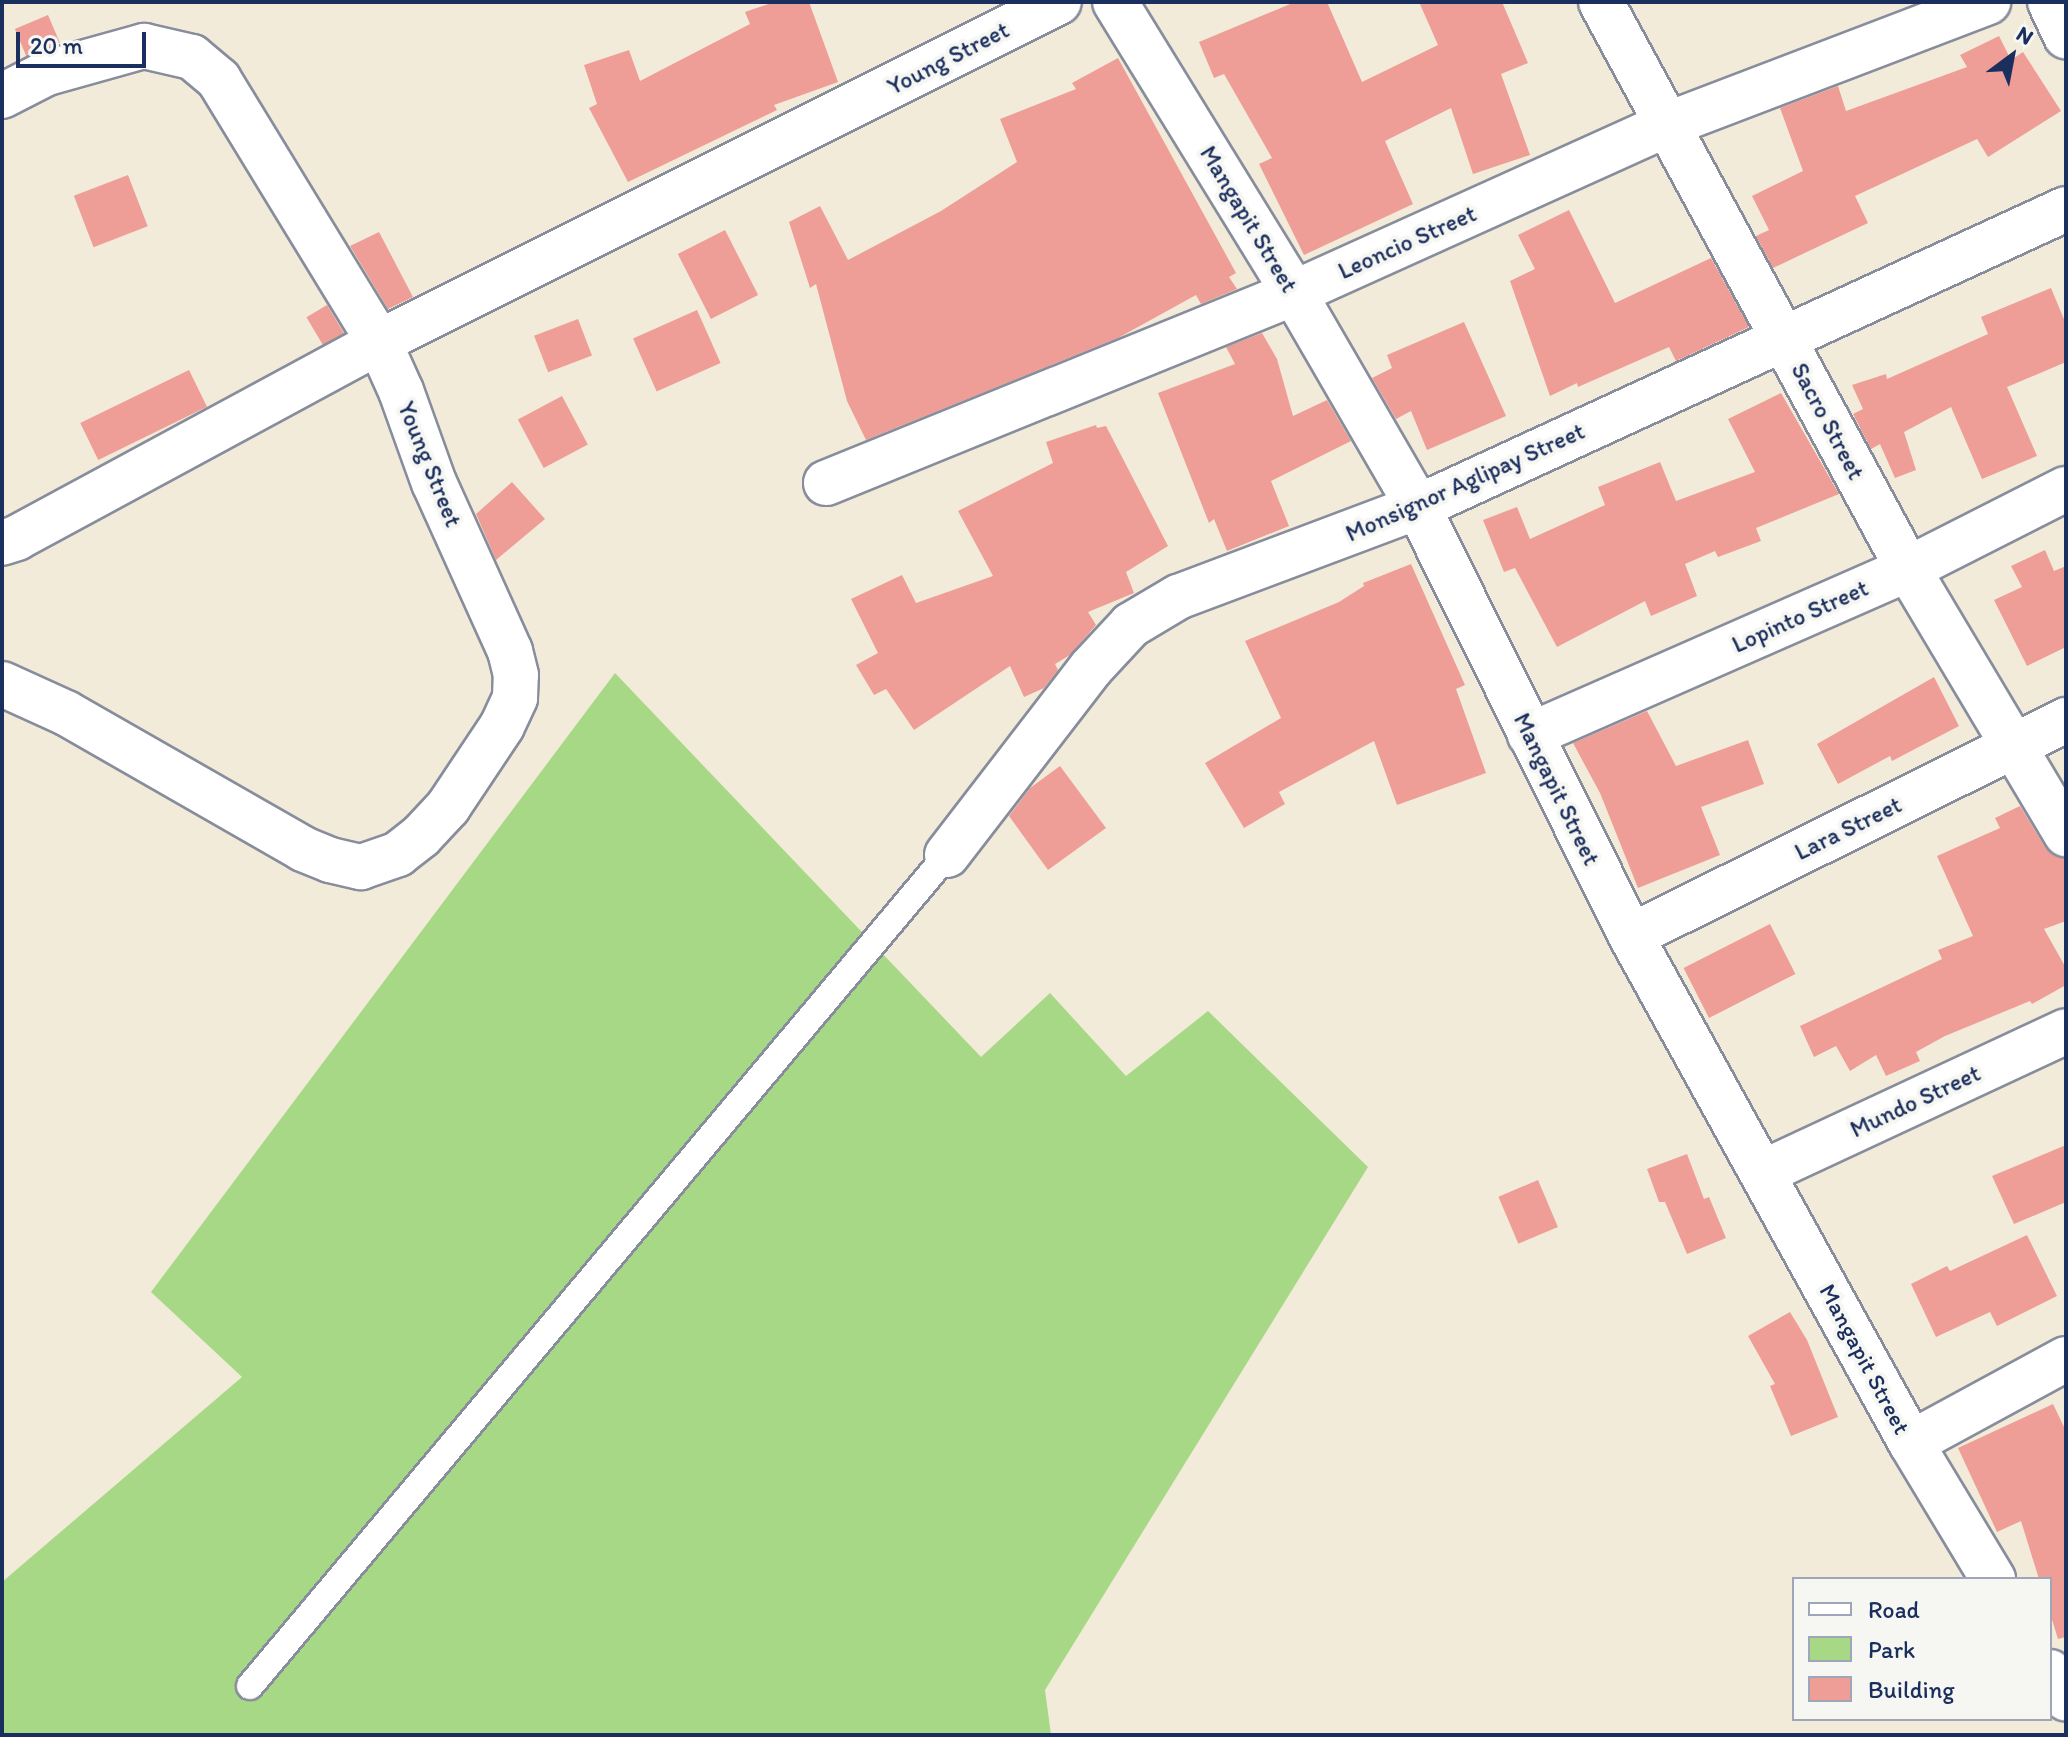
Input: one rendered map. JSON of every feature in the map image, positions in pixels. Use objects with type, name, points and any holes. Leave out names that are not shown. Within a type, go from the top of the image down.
[{"type":"street","name":"Young Street","points":[[2,684],[66,713],[303,849],[330,860],[361,867],[398,854],[421,836],[448,807],[502,726],[515,698],[516,675],[510,651],[434,483],[401,391],[379,342],[1059,2]]},
{"type":"street","name":"Mangapit Street","points":[[1115,2],[1294,293],[1418,507],[1631,936],[1911,1443],[1992,1577]]},
{"type":"street","name":"Sacro Street","points":[[1601,2],[1908,569],[2011,747],[2066,834]]},
{"type":"street","name":"Leoncio Street","points":[[826,483],[1294,293],[1666,125],[1988,2]]},
{"type":"street","points":[[2050,2],[2066,36]]},
{"type":"street","points":[[2,96],[47,73],[144,46],[192,57],[219,80],[379,342],[17,538],[2,543]]},
{"type":"street","name":"Monsignor Aglipay Street","points":[[947,855],[1058,709],[1131,625],[1178,597],[1418,507],[2066,209]]},
{"type":"street","name":"Lopinto Street","points":[[1530,735],[1908,569],[2066,489]]},
{"type":"street","name":"Lara Street","points":[[1631,936],[2066,720]]},
{"type":"street","name":"Mundo Street","points":[[1764,1172],[2066,1031]]},
{"type":"street","points":[[1911,1443],[2066,1359]]},
{"type":"street","points":[[2052,1675],[2066,1699]]},
{"type":"lane","points":[[250,1686],[947,855]]},
{"type":"green space","points":[[615,673],[981,1057],[1050,993],[1126,1076],[1208,1011],[1368,1167],[1045,1690],[1051,1735],[2,1735],[2,1582],[242,1377],[151,1292]]},
{"type":"building","points":[[774,2],[809,2],[838,82],[774,105],[777,110],[628,182],[589,108],[597,104],[584,65],[629,50],[640,81],[750,24],[745,12]]},
{"type":"building","points":[[1295,2],[1327,2],[1362,82],[1438,45],[1419,2],[1502,2],[1528,63],[1501,74],[1530,155],[1473,174],[1451,108],[1385,141],[1413,204],[1304,255],[1259,164],[1272,158],[1224,74],[1214,78],[1199,42]]},
{"type":"building","points":[[48,15],[60,43],[27,57],[15,29]]},
{"type":"building","points":[[1999,36],[2011,60],[2023,52],[2061,111],[1988,157],[1977,139],[1855,196],[1868,223],[1773,268],[1756,236],[1769,230],[1752,196],[1803,171],[1780,108],[1838,86],[1846,111],[1967,67],[1960,55]]},
{"type":"building","points":[[1118,58],[1236,273],[1229,277],[1237,289],[1201,304],[1196,295],[1118,338],[866,440],[847,401],[816,284],[810,288],[789,222],[820,206],[848,260],[941,211],[1017,162],[1000,119],[1076,89],[1072,83]]},
{"type":"building","points":[[128,175],[148,226],[94,247],[74,196]]},
{"type":"building","points":[[1569,210],[1615,303],[1711,258],[1749,327],[1676,361],[1669,347],[1550,396],[1510,281],[1535,269],[1518,235]]},
{"type":"building","points":[[725,230],[758,295],[711,319],[678,254]]},
{"type":"building","points":[[379,232],[413,297],[388,309],[350,246]]},
{"type":"building","points":[[2051,288],[2066,324],[2066,362],[2007,387],[2037,456],[1982,479],[1951,407],[1904,432],[1916,470],[1895,478],[1880,444],[1871,449],[1853,414],[1863,409],[1852,385],[1886,374],[1887,379],[1988,334],[1981,317]]},
{"type":"building","points":[[327,305],[344,333],[323,346],[306,317]]},
{"type":"building","points":[[697,310],[721,363],[657,391],[633,338]]},
{"type":"building","points":[[578,319],[592,355],[548,372],[534,336]]},
{"type":"building","points":[[1464,322],[1506,416],[1427,450],[1411,411],[1396,419],[1372,378],[1392,368],[1387,355]]},
{"type":"building","points":[[1262,333],[1277,359],[1293,416],[1327,400],[1351,441],[1271,481],[1289,526],[1227,551],[1214,519],[1209,523],[1158,393],[1235,364],[1226,347]]},
{"type":"building","points":[[189,370],[207,407],[98,460],[80,423]]},
{"type":"building","points":[[1781,393],[1839,494],[1756,528],[1761,541],[1718,557],[1715,551],[1685,564],[1697,596],[1651,616],[1645,601],[1557,647],[1515,568],[1504,572],[1483,520],[1517,507],[1530,539],[1605,505],[1598,487],[1660,462],[1676,501],[1755,472],[1728,419]]},
{"type":"building","points":[[562,396],[588,445],[544,468],[518,419]]},
{"type":"building","points":[[1096,425],[1097,428],[1106,426],[1168,546],[1126,572],[1134,593],[1088,612],[1096,625],[1070,655],[1055,664],[1058,670],[1044,688],[1024,697],[1010,666],[914,730],[886,689],[874,695],[856,665],[878,653],[851,599],[902,575],[916,603],[993,576],[958,511],[1053,463],[1046,442]]},
{"type":"building","points":[[512,482],[545,519],[496,560],[476,514]]},
{"type":"building","points":[[2045,550],[2054,571],[2066,566],[2066,647],[2027,666],[1994,600],[2022,587],[2011,566]]},
{"type":"building","points":[[1411,564],[1465,685],[1456,689],[1486,773],[1397,805],[1374,741],[1279,792],[1285,804],[1244,828],[1205,763],[1281,718],[1245,641],[1339,602],[1364,586],[1363,583]]},
{"type":"building","points":[[1934,677],[1959,726],[1892,761],[1890,756],[1838,784],[1817,744]]},
{"type":"building","points":[[1647,711],[1676,766],[1748,740],[1764,784],[1701,807],[1720,855],[1638,888],[1600,793],[1573,743]]},
{"type":"building","points":[[1060,766],[1106,828],[1048,870],[1009,816],[1030,788]]},
{"type":"building","points":[[2020,806],[2045,847],[2055,856],[2066,859],[2066,921],[2044,929],[2066,968],[2066,985],[2032,1004],[2030,1001],[1945,1036],[1916,1052],[1920,1061],[1886,1076],[1876,1055],[1850,1071],[1836,1046],[1814,1057],[1800,1026],[1942,959],[1938,950],[1973,936],[1937,856],[2000,828],[1995,818]]},
{"type":"building","points":[[1770,924],[1795,974],[1709,1018],[1684,968]]},
{"type":"building","points":[[2066,1145],[2066,1202],[2014,1224],[1992,1176]]},
{"type":"building","points":[[1687,1154],[1704,1199],[1709,1197],[1726,1238],[1687,1254],[1665,1202],[1659,1202],[1647,1169]]},
{"type":"building","points":[[1538,1180],[1558,1227],[1518,1244],[1498,1197]]},
{"type":"building","points":[[2027,1235],[2057,1296],[1997,1326],[1990,1312],[1936,1337],[1911,1284],[1947,1266],[1950,1271]]},
{"type":"building","points":[[1790,1312],[1807,1340],[1838,1417],[1791,1436],[1770,1386],[1775,1384],[1748,1336]]},
{"type":"building","points":[[2053,1404],[2066,1431],[2066,1637],[2058,1639],[2052,1620],[2052,1577],[2038,1577],[2021,1521],[1997,1532],[1958,1448]]}]
